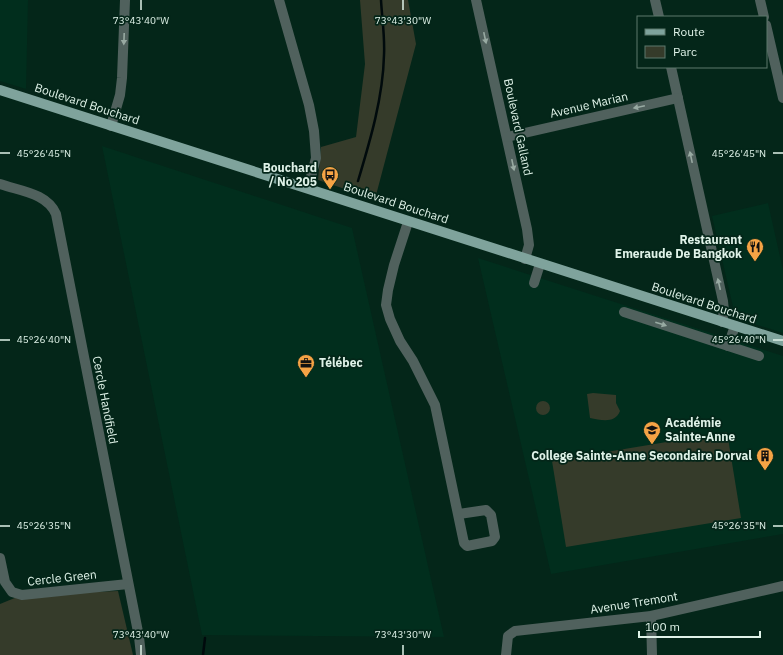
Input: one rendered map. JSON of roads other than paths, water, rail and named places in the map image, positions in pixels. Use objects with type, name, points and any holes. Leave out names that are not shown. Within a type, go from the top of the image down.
[{"type":"main road","name":"Boulevard Bouchard","points":[[0,90],[783,341]]},
{"type":"street","points":[[112,126],[120,95],[122,78],[125,0]]},
{"type":"street","points":[[279,0],[309,105],[314,131],[316,158],[308,188]]},
{"type":"street","name":"Boulevard Galland","points":[[476,0],[528,238],[529,244],[525,259]]},
{"type":"street","points":[[655,0],[659,16]]},
{"type":"street","points":[[760,0],[764,16]]},
{"type":"street","points":[[767,28],[783,98]]},
{"type":"street","points":[[670,68],[723,301],[724,311],[722,322]]},
{"type":"street","name":"Avenue Marian","points":[[507,137],[678,98]]},
{"type":"street","name":"Cercle Handfield","points":[[0,184],[45,200],[54,208],[56,214],[139,637],[141,655]]},
{"type":"street","points":[[408,222],[392,271],[386,305],[390,319],[400,341],[413,361],[435,405],[459,514]]},
{"type":"street","points":[[534,283],[540,264]]},
{"type":"street","points":[[624,312],[759,356]]},
{"type":"street","points":[[728,346],[735,326]]},
{"type":"street","name":"Cercle Green","points":[[0,558],[5,582],[12,592],[22,596],[128,584]]},
{"type":"street","name":"Avenue Tremont","points":[[506,655],[508,636],[515,631],[651,616],[783,586]]},
{"type":"street","points":[[651,616],[652,655]]},
{"type":"waterway","points":[[358,181],[371,135],[381,87],[384,48],[381,0]]},
{"type":"waterway","points":[[203,655],[205,638]]},
{"type":"place","name":"Bouchard / No 205","points":[[330,190]]},
{"type":"place","name":"Restaurant Emeraude De Bangkok","points":[[755,262]]},
{"type":"place","name":"Télébec","points":[[306,378]]},
{"type":"place","name":"Académie Sainte-Anne","points":[[652,445]]},
{"type":"place","name":"College Sainte-Anne Secondaire Dorval","points":[[765,471]]}]
